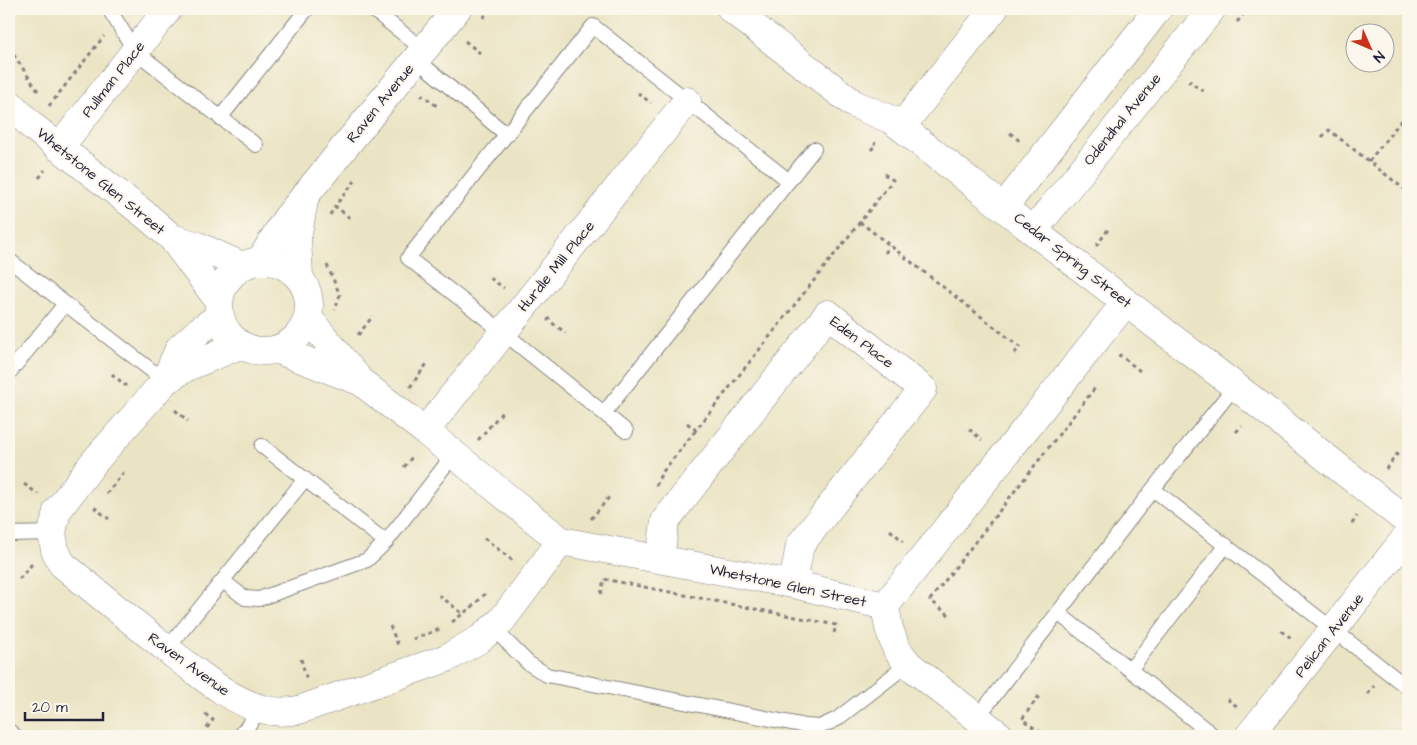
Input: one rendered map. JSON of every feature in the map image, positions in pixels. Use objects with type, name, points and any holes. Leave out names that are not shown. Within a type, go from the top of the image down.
[{"type":"street","name":"Pullman Place","points":[[59,148],[168,9]]},
{"type":"street","name":"Raven Avenue","points":[[251,264],[457,9]]},
{"type":"street","name":"Cedar Spring Street","points":[[731,9],[854,104],[892,120],[1408,522]]},
{"type":"street","points":[[901,127],[994,9]]},
{"type":"street","points":[[1004,207],[1158,9]]},
{"type":"street","name":"Odendhal Avenue","points":[[1033,231],[1212,9]]},
{"type":"street","name":"Hurdle Mill Place","points":[[425,431],[687,101]]},
{"type":"street","name":"Whetstone Glen Street","points":[[9,102],[32,126],[172,238],[219,309]]},
{"type":"street","name":"Raven Avenue","points":[[299,276],[297,238],[304,197]]},
{"type":"street","name":"Whetstone Glen Street","points":[[172,238],[251,264]]},
{"type":"street","points":[[274,262],[288,267],[299,276],[307,289],[310,304],[321,316],[291,343],[278,350],[265,352],[252,350],[230,338],[224,328],[219,309],[223,287],[231,275],[251,264],[274,262]]},
{"type":"street","name":"Whetstone Glen Street","points":[[321,316],[338,355],[361,382],[454,454],[561,541],[793,584],[885,606],[1126,302]]},
{"type":"street","points":[[165,381],[179,350],[219,309]]},
{"type":"street","name":"Eden Place","points":[[660,559],[665,521],[828,314],[923,388],[800,545],[793,584]]},
{"type":"street","points":[[52,533],[57,511],[94,462],[165,381],[187,367],[240,345]]},
{"type":"street","name":"Whetstone Glen Street","points":[[278,350],[361,382]]},
{"type":"street","name":"Raven Avenue","points":[[52,533],[55,550],[62,564],[167,649],[203,677],[235,698],[261,709],[281,712],[299,710],[447,658],[480,639],[502,620],[561,541]]},
{"type":"street","name":"Pelican Avenue","points":[[1250,736],[1408,535]]},
{"type":"street","points":[[885,606],[889,628],[896,648],[908,664],[1000,736]]},
{"type":"lane","points":[[220,118],[307,9]]},
{"type":"lane","points":[[372,9],[507,134]]},
{"type":"lane","points":[[113,15],[135,51],[256,145]]},
{"type":"lane","points":[[626,431],[408,258],[593,26],[788,181]]},
{"type":"lane","points":[[604,413],[814,149]]},
{"type":"lane","points":[[9,260],[165,381]]},
{"type":"lane","points":[[9,373],[65,304]]},
{"type":"lane","points":[[977,718],[1153,489],[1235,386]]},
{"type":"lane","points":[[262,446],[386,542]]},
{"type":"lane","points":[[223,581],[245,598],[259,599],[367,560],[386,542],[454,454]]},
{"type":"lane","points":[[167,649],[305,479]]},
{"type":"lane","points":[[1153,489],[1408,688]]},
{"type":"lane","points":[[9,534],[52,533]]},
{"type":"lane","points":[[1130,670],[1226,545]]},
{"type":"lane","points":[[1058,613],[1214,736]]},
{"type":"lane","points":[[493,628],[528,663],[547,675],[806,726],[820,727],[837,719],[908,664]]},
{"type":"lane","points":[[240,736],[261,709]]},
{"type":"lane","points":[[9,731],[15,736]]},
{"type":"path","points":[[480,22],[491,9]]},
{"type":"path","points":[[1236,23],[1248,9]]},
{"type":"path","points":[[9,48],[49,106],[113,15]]},
{"type":"path","points":[[470,35],[465,41],[480,53]]},
{"type":"path","points":[[1195,74],[1190,82],[1205,92]]},
{"type":"path","points":[[417,102],[423,95],[438,107]]},
{"type":"path","points":[[1369,161],[1408,112]]},
{"type":"path","points":[[1322,138],[1329,130],[1408,191]]},
{"type":"path","points":[[687,423],[696,430],[893,180],[884,174]]},
{"type":"path","points":[[327,221],[335,206],[358,176]]},
{"type":"path","points":[[335,206],[350,218]]},
{"type":"path","points":[[860,222],[1020,347],[1014,354]]},
{"type":"path","points":[[885,253],[890,246]]},
{"type":"path","points":[[321,316],[340,295],[324,259]]},
{"type":"path","points":[[338,355],[352,342],[373,316]]},
{"type":"path","points":[[1114,363],[1120,355],[1140,370]]},
{"type":"path","points":[[410,387],[429,361]]},
{"type":"path","points":[[949,615],[930,600],[1096,386]]},
{"type":"path","points":[[168,417],[174,409],[188,421]]},
{"type":"path","points":[[477,441],[504,410]]},
{"type":"path","points":[[404,451],[412,457],[404,467]]},
{"type":"path","points":[[109,519],[95,508],[132,463]]},
{"type":"path","points":[[591,519],[611,494]]},
{"type":"path","points":[[484,538],[513,561],[507,568]]},
{"type":"path","points":[[601,594],[604,580],[836,625],[833,636]]},
{"type":"path","points":[[390,626],[398,645],[446,626],[473,606],[490,590]]},
{"type":"path","points":[[439,595],[463,614]]},
{"type":"path","points":[[300,659],[307,680],[316,676]]},
{"type":"path","points":[[1039,696],[1022,718],[1045,736]]}]
